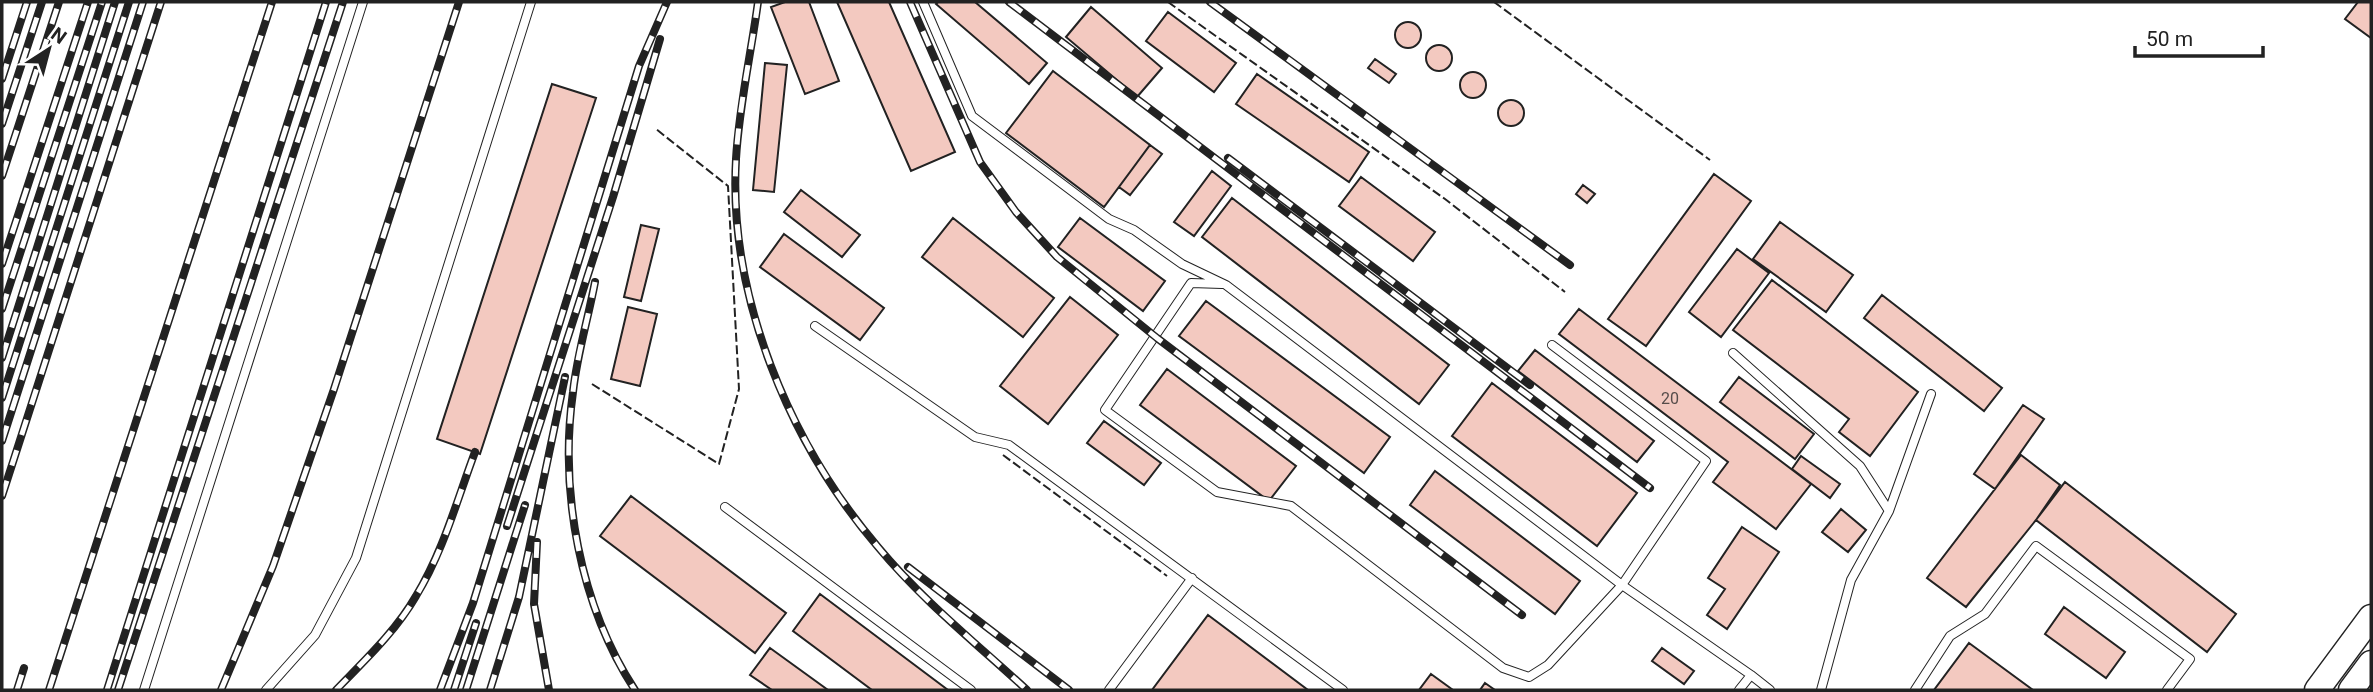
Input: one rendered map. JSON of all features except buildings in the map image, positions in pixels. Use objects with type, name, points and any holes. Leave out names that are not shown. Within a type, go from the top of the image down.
[{"type":"main road","points":[[2317,690],[2371,617]]},
{"type":"main road","points":[[2351,690],[2371,663]]},
{"type":"lane","points":[[144,690],[363,2]]},
{"type":"lane","points":[[266,690],[315,635],[356,558],[531,2]]},
{"type":"lane","points":[[923,2],[972,116],[1109,219],[1134,230],[1182,264],[1226,285],[1622,585],[1770,690]]},
{"type":"lane","points":[[1226,285],[1191,283],[1105,410],[1217,492],[1291,506],[1503,668],[1529,677],[1548,665],[1622,585],[1706,461],[1552,345]]},
{"type":"lane","points":[[815,326],[975,437],[1009,445],[1343,690]]},
{"type":"lane","points":[[1733,353],[1860,466],[1889,511]]},
{"type":"lane","points":[[1821,690],[1851,580],[1889,511],[1931,394]]},
{"type":"lane","points":[[725,507],[971,690]]},
{"type":"lane","points":[[1915,690],[1950,636],[1985,614],[2036,545],[2190,659],[2166,690]]},
{"type":"lane","points":[[1109,690],[1192,578]]},
{"type":"lane","points":[[1739,690],[1751,675]]},
{"type":"railway","points":[[2,79],[27,2]]},
{"type":"railway","points":[[2,124],[42,2]]},
{"type":"railway","points":[[2,176],[59,2]]},
{"type":"railway","points":[[2,264],[88,2]]},
{"type":"railway","points":[[2,309],[102,2]]},
{"type":"railway","points":[[2,358],[115,2]]},
{"type":"railway","points":[[2,398],[129,2]]},
{"type":"railway","points":[[2,441],[143,2]]},
{"type":"railway","points":[[2,496],[161,2]]},
{"type":"railway","points":[[49,690],[272,2]]},
{"type":"railway","points":[[107,690],[326,2]]},
{"type":"railway","points":[[118,690],[343,2]]},
{"type":"railway","points":[[221,690],[273,566],[334,389],[459,2]]},
{"type":"railway","points":[[440,690],[473,603],[639,66],[667,2]]},
{"type":"railway","points":[[758,2],[742,100],[736,159],[736,211],[742,263],[754,315],[771,366],[792,415],[818,462],[846,506],[878,547],[931,603],[1027,690]]},
{"type":"railway","points":[[910,2],[980,162],[1016,212],[1057,257],[1157,338],[1522,615]]},
{"type":"railway","points":[[1009,2],[1650,488]]},
{"type":"railway","points":[[1210,2],[1570,265]]},
{"type":"railway","points":[[507,526],[613,197],[660,39]]},
{"type":"railway","points":[[1228,158],[1530,385]]},
{"type":"railway","points":[[595,282],[580,351],[569,430],[572,508],[578,547],[600,622],[635,690]]},
{"type":"railway","points":[[490,690],[519,597],[565,377]]},
{"type":"railway","points":[[336,690],[389,633],[408,609],[426,579],[442,544],[475,452]]},
{"type":"railway","points":[[466,690],[525,505]]},
{"type":"railway","points":[[537,542],[534,604],[549,690]]},
{"type":"railway","points":[[908,567],[1069,690]]},
{"type":"railway","points":[[454,690],[476,623]]},
{"type":"railway","points":[[17,690],[24,668]]},
{"type":"fence","points":[[1168,2],[1445,199],[1565,292]]},
{"type":"fence","points":[[1494,2],[1710,160]]},
{"type":"fence","points":[[592,384],[719,464],[739,389],[728,186],[656,129]]},
{"type":"fence","points":[[1003,455],[1167,576]]}]
